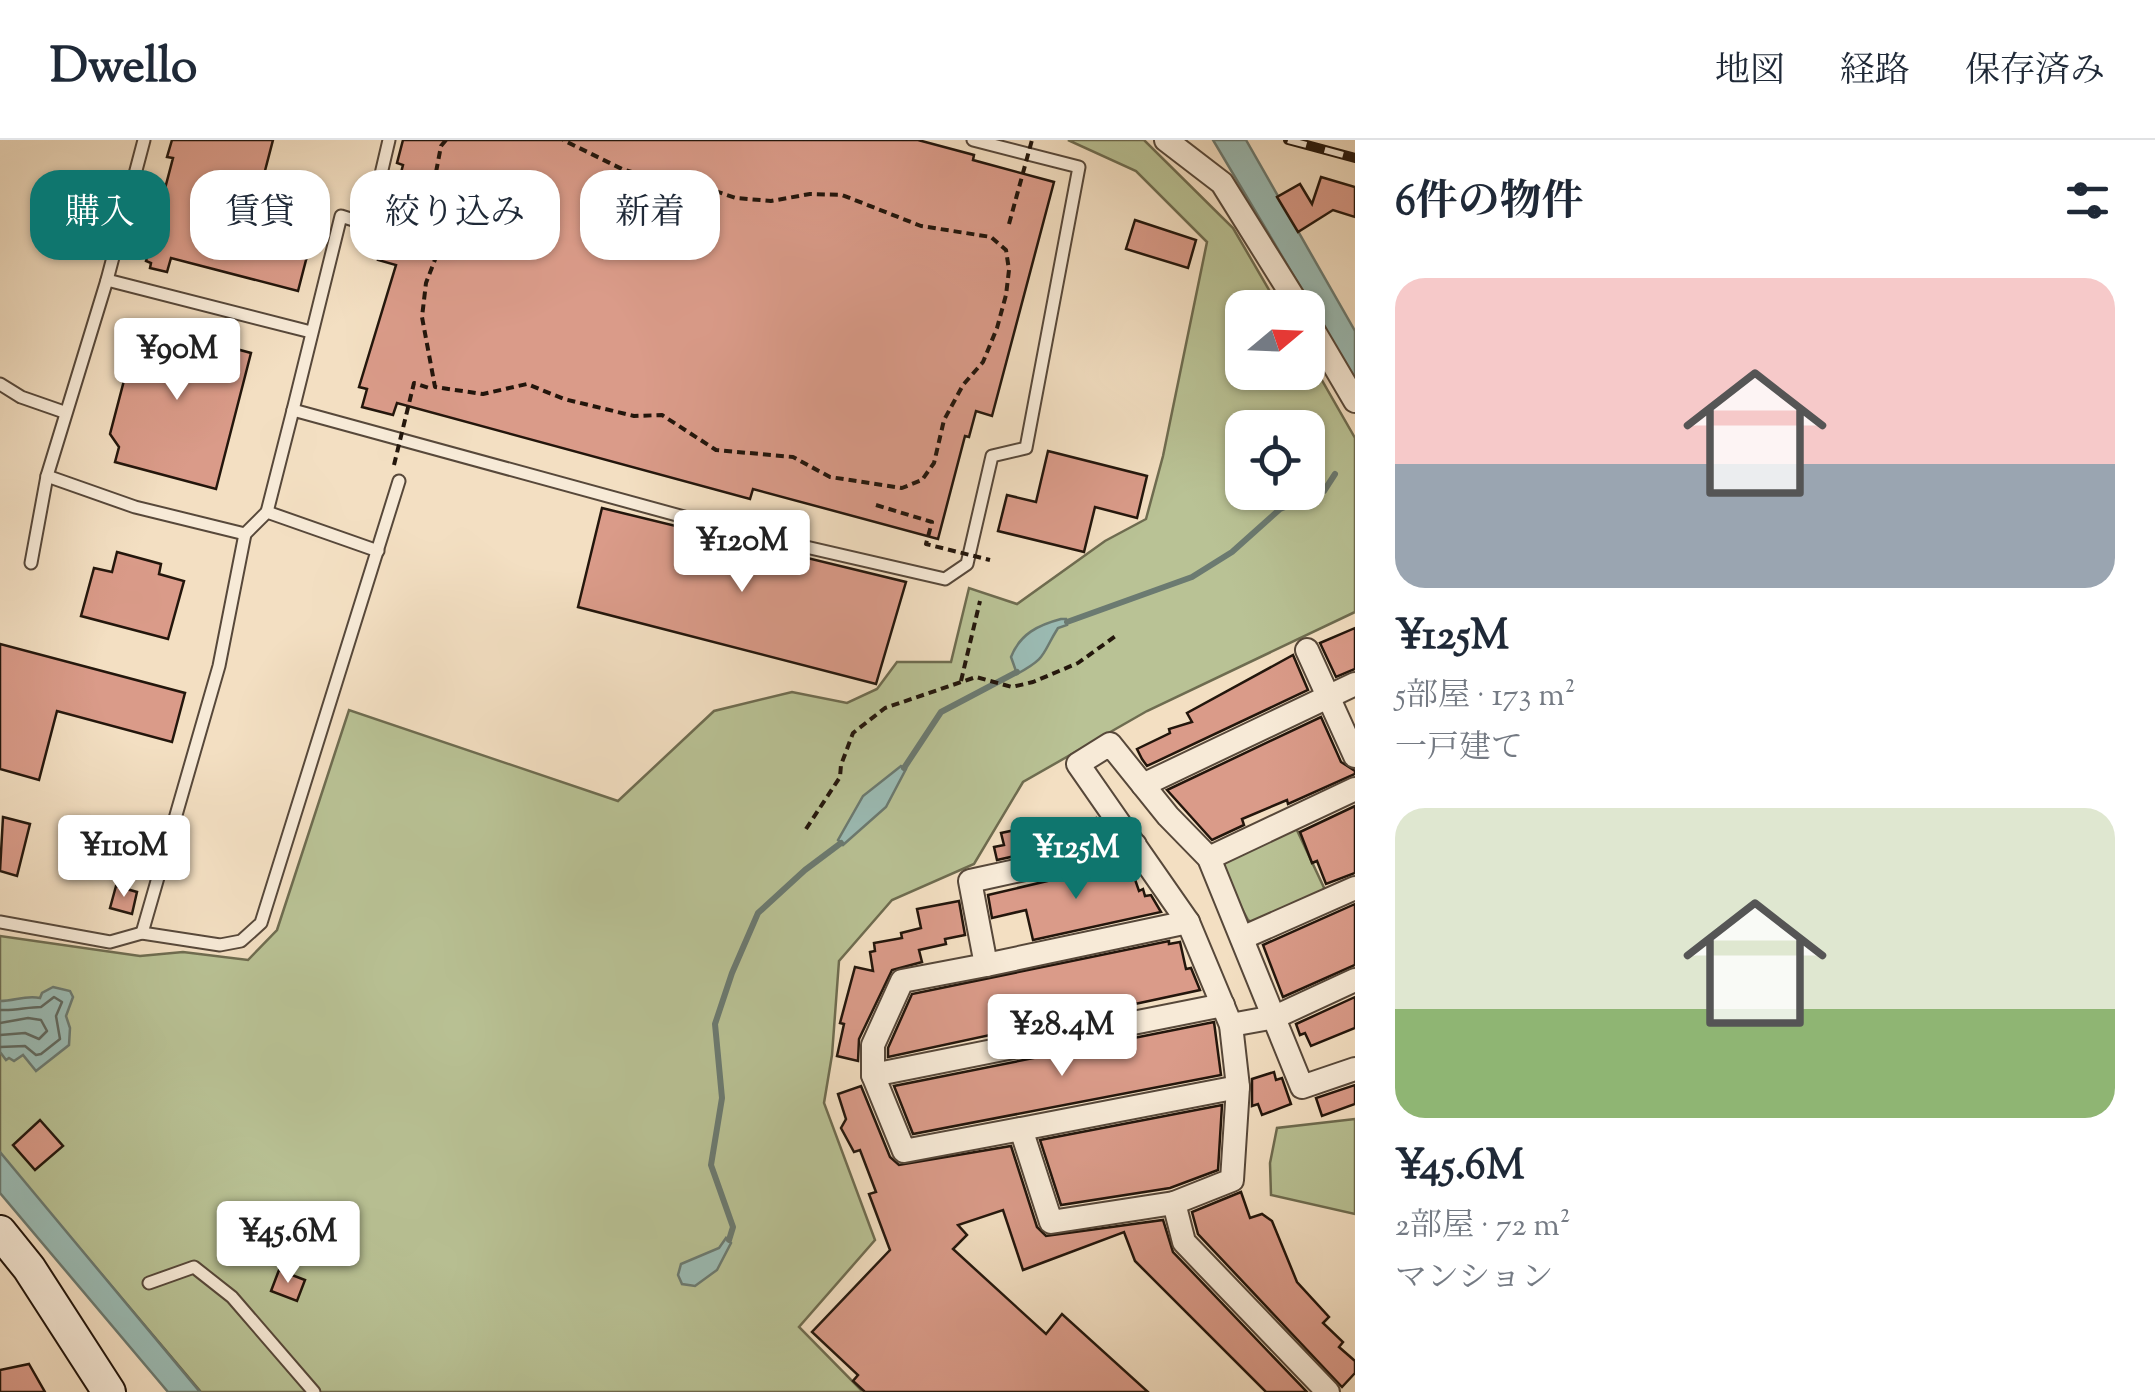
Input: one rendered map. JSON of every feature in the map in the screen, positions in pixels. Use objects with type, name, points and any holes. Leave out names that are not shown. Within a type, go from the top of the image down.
[{"type":"main road","points":[[0,1232],[29,1268],[109,1392]]},
{"type":"street","points":[[1166,140],[1222,183],[1289,290]]},
{"type":"street","points":[[1325,350],[1355,401]]},
{"type":"street","points":[[1307,650],[1355,756]]},
{"type":"street","points":[[1143,785],[1355,684]]},
{"type":"street","points":[[1021,1129],[1051,1222],[1174,1204],[1232,1180],[1238,1087],[1227,1015],[1188,922],[1078,764],[1110,744],[1209,858],[1302,1088],[1355,1069]]},
{"type":"street","points":[[1209,858],[1355,789]]},
{"type":"street","points":[[986,965],[970,881],[1135,844]]},
{"type":"street","points":[[1242,938],[1355,888]]},
{"type":"street","points":[[1188,922],[902,981],[873,1045],[873,1075],[904,1151],[1238,1087]]},
{"type":"street","points":[[873,1075],[1227,1015],[1275,1016],[1355,980]]},
{"type":"street","points":[[1174,1204],[1184,1242],[1328,1392]]},
{"type":"lane","points":[[31,562],[46,476],[107,280],[144,140]]},
{"type":"lane","points":[[142,933],[218,666],[245,534],[267,512],[341,216],[369,225],[390,140]]},
{"type":"lane","points":[[293,410],[728,529],[945,579],[968,564],[992,456],[1026,448],[1079,167],[973,140]]},
{"type":"lane","points":[[107,280],[312,332]]},
{"type":"lane","points":[[0,384],[21,397],[64,412]]},
{"type":"lane","points":[[46,476],[135,508],[245,534]]},
{"type":"lane","points":[[0,922],[110,942],[142,933],[220,944],[241,941],[261,922],[399,481]]},
{"type":"lane","points":[[267,512],[378,551]]},
{"type":"lane","points":[[149,1283],[194,1267],[232,1297],[314,1392]]},
{"type":"path","points":[[446,140],[433,188],[436,258],[426,283],[422,316],[435,387],[483,394],[526,384],[634,416],[662,415],[716,450],[793,457],[830,478],[902,488],[922,480],[934,463],[944,420],[963,384],[983,362],[997,328],[1009,270],[1006,250],[991,237],[921,226],[842,195],[810,194],[770,201],[736,198],[694,184],[655,179],[622,169],[563,140]]},
{"type":"path","points":[[1009,224],[1032,140]]},
{"type":"path","points":[[394,466],[414,382],[429,388]]},
{"type":"path","points":[[876,506],[932,522],[926,544],[990,560]]},
{"type":"path","points":[[962,682],[980,601]]},
{"type":"path","points":[[806,829],[840,777],[853,733],[884,708],[976,677],[1012,687],[1046,677],[1078,663],[1117,636]]},
{"type":"green space","points":[[1068,140],[1144,140],[1233,228],[1269,290],[1225,290],[1225,390],[1325,390],[1325,386],[1355,438],[1355,612],[1147,711],[1023,782],[974,864],[892,900],[839,961],[824,1103],[875,1240],[799,1327],[863,1392],[201,1392],[0,1154],[0,936],[140,956],[183,952],[248,960],[277,930],[349,710],[618,801],[714,711],[792,692],[847,703],[877,689],[897,662],[951,662],[969,588],[1017,604],[1105,541],[1146,519],[1163,456],[1207,242],[1136,171]]},
{"type":"green space","points":[[1295,826],[1326,892],[1256,924],[1248,920],[1222,872],[1226,859]]},
{"type":"green space","points":[[1355,1119],[1355,1214],[1271,1195],[1270,1163],[1277,1128]]},
{"type":"water","points":[[1213,140],[1246,140],[1355,331],[1355,379],[1325,329],[1325,290],[1302,290]]},
{"type":"water","points":[[1066,619],[1067,625],[1058,628],[1039,659],[1017,674],[1011,657],[1019,642],[1037,628]]},
{"type":"water","points":[[901,766],[906,769],[886,807],[843,845],[838,840],[863,796]]},
{"type":"water","points":[[53,987],[70,991],[73,997],[66,1016],[69,1045],[36,1071],[23,1055],[14,1061],[6,1060],[0,1052],[0,1001],[40,998]]},
{"type":"water","points":[[0,1152],[200,1392],[168,1392],[0,1193]]},
{"type":"water","points":[[726,1238],[731,1243],[717,1270],[695,1286],[682,1284],[678,1275],[681,1264],[719,1248]]},
{"type":"building","points":[[172,140],[273,140],[265,170],[190,170],[190,260],[306,260],[298,291],[171,258],[167,272],[150,268],[151,263],[146,260],[170,260],[173,158],[167,157]]},
{"type":"building","points":[[403,140],[918,140],[1054,182],[992,416],[976,411],[969,437],[965,436],[938,539],[753,489],[750,499],[397,403],[393,415],[362,407],[367,389],[359,387],[396,265],[378,260],[560,260],[560,170],[402,170],[403,165],[397,163]]},
{"type":"building","points":[[1321,177],[1355,187],[1355,217],[1333,210],[1298,232],[1277,197],[1300,184],[1312,204]]},
{"type":"building","points":[[1135,220],[1196,240],[1188,268],[1126,249]]},
{"type":"building","points":[[128,320],[251,353],[216,489],[115,462],[119,447],[110,434],[127,369],[117,366]]},
{"type":"building","points":[[1048,451],[1147,476],[1137,518],[1095,507],[1084,552],[998,531],[1007,495],[1036,502]]},
{"type":"building","points":[[602,508],[906,582],[876,684],[578,607]]},
{"type":"building","points":[[117,552],[161,564],[159,574],[184,581],[168,639],[81,616],[94,568],[112,572]]},
{"type":"building","points":[[1355,628],[1355,669],[1336,677],[1320,643]]},
{"type":"building","points":[[0,644],[185,693],[172,742],[57,711],[39,780],[0,769]]},
{"type":"building","points":[[1293,655],[1308,690],[1147,766],[1137,749],[1170,733],[1169,729],[1192,722],[1187,713]]},
{"type":"building","points":[[1321,717],[1341,762],[1355,774],[1288,804],[1287,800],[1242,819],[1244,825],[1212,840],[1167,790]]},
{"type":"building","points":[[1355,806],[1355,873],[1326,884],[1317,861],[1312,863],[1300,832]]},
{"type":"building","points":[[3,817],[30,824],[17,876],[0,871]]},
{"type":"building","points":[[1096,818],[1102,837],[997,860],[994,847],[1004,845],[1001,833],[1034,826],[1035,831],[1056,827],[1057,830]]},
{"type":"building","points":[[1130,865],[1139,891],[1143,889],[1145,896],[1151,895],[1161,912],[1033,940],[1026,910],[992,918],[988,895]]},
{"type":"building","points":[[116,886],[137,892],[132,914],[110,908]]},
{"type":"building","points":[[959,901],[965,935],[919,950],[922,962],[892,970],[859,1039],[858,1061],[837,1056],[844,1024],[840,1023],[855,967],[873,971],[870,952],[875,951],[874,943],[902,938],[901,933],[921,928],[917,909]]},
{"type":"building","points":[[1355,904],[1355,965],[1283,997],[1263,945]]},
{"type":"building","points":[[1169,941],[1180,942],[1186,969],[1191,968],[1200,990],[888,1057],[888,1048],[912,994]]},
{"type":"building","points":[[1355,997],[1355,1028],[1311,1046],[1305,1033],[1300,1035],[1296,1024]]},
{"type":"building","points":[[1214,1022],[1221,1075],[913,1134],[894,1086]]},
{"type":"building","points":[[1274,1072],[1276,1080],[1282,1078],[1291,1104],[1262,1115],[1258,1104],[1252,1106],[1252,1079]]},
{"type":"building","points":[[1355,1085],[1355,1104],[1322,1116],[1316,1098]]},
{"type":"building","points":[[861,1086],[890,1157],[899,1165],[1011,1146],[1037,1227],[1046,1236],[1163,1220],[1173,1252],[1307,1392],[1266,1392],[1135,1261],[1124,1232],[1023,1270],[1003,1210],[958,1225],[967,1235],[953,1249],[1046,1334],[1062,1314],[1148,1392],[865,1392],[853,1381],[858,1375],[812,1332],[890,1250],[869,1194],[876,1192],[860,1150],[854,1152],[841,1128],[846,1119],[838,1094]]},
{"type":"building","points":[[1222,1105],[1218,1170],[1170,1188],[1061,1205],[1040,1140]]},
{"type":"building","points":[[40,1120],[63,1146],[35,1170],[13,1145]]},
{"type":"building","points":[[1241,1192],[1250,1218],[1262,1214],[1272,1221],[1297,1282],[1329,1317],[1323,1323],[1343,1342],[1339,1347],[1355,1361],[1355,1373],[1342,1387],[1198,1234],[1192,1212]]},
{"type":"building","points":[[279,1270],[305,1280],[297,1301],[271,1291]]},
{"type":"building","points":[[29,1364],[45,1392],[0,1392],[0,1370]]},
{"type":"waterway","points":[[1067,622],[1192,577],[1232,552],[1280,509],[1324,491],[1335,474]]},
{"type":"waterway","points":[[904,768],[941,712],[1017,672]]},
{"type":"waterway","points":[[729,1240],[733,1227],[711,1165],[722,1098],[715,1024],[758,913],[841,843]]},
{"type":"railway","points":[[1288,140],[1355,158]]}]
